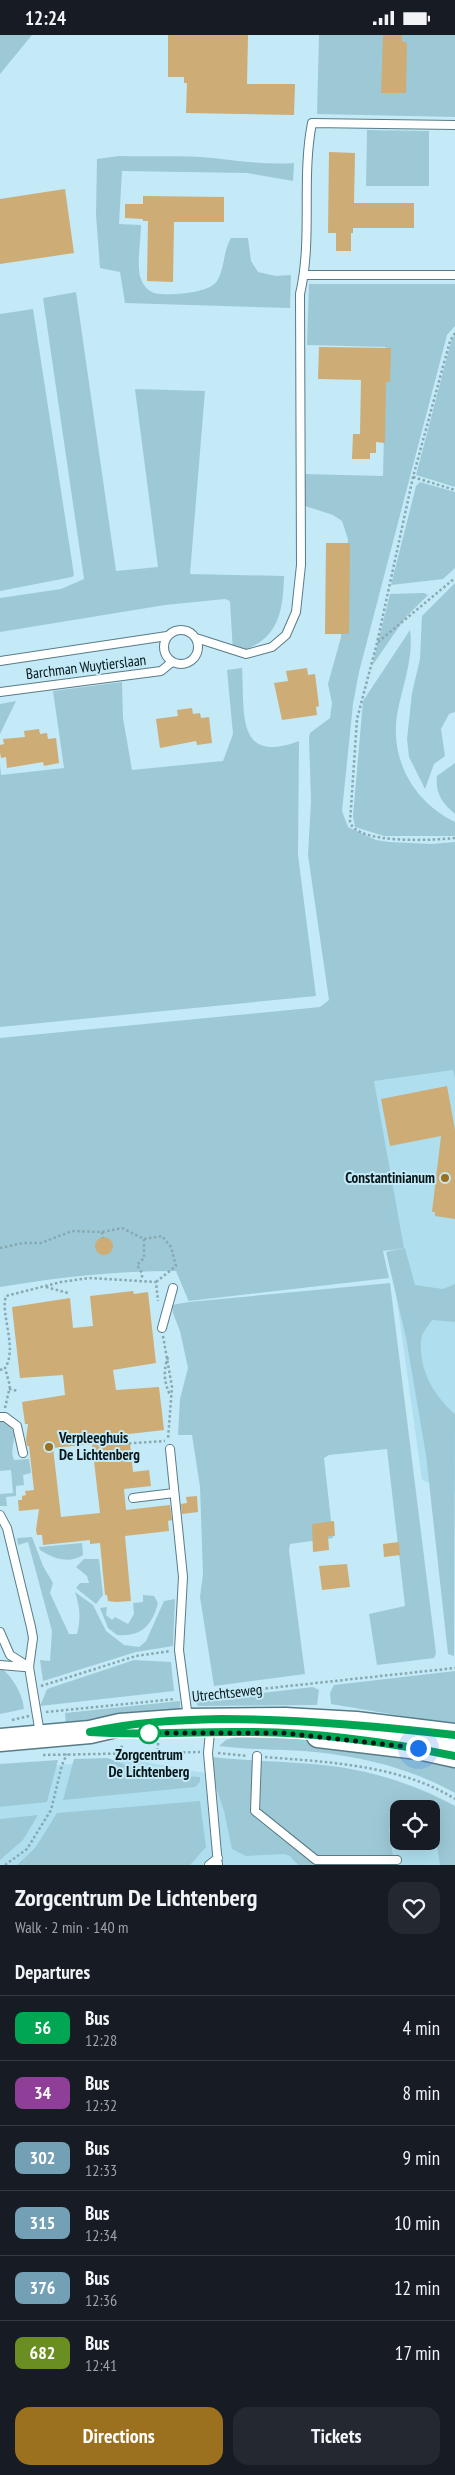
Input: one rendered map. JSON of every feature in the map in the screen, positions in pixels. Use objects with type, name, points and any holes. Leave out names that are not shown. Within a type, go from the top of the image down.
[{"type":"main road","name":"Utrechtseweg","points":[[204,1731],[285,1719],[347,1723],[455,1735]]},
{"type":"main road","name":"Utrechtseweg","points":[[5,1731],[39,1746],[120,1725],[204,1731],[284,1733],[341,1738],[455,1756]]},
{"type":"lane","points":[[196,638],[199,644],[198,654],[191,662],[182,665],[172,662],[164,650],[168,636],[176,630],[186,630],[196,638],[246,654],[272,647],[286,635],[296,613],[301,565],[300,295],[305,275],[308,214],[308,145],[312,123],[455,125]]},
{"type":"lane","points":[[305,275],[455,275]]},
{"type":"lane","name":"Barchman Wuytierslaan","points":[[0,661],[168,636]]},
{"type":"lane","name":"Barchman Wuytierslaan","points":[[0,691],[161,671],[172,662]]},
{"type":"lane","points":[[162,1328],[174,1288]]},
{"type":"lane","points":[[2,1417],[17,1427],[23,1453]]},
{"type":"lane","points":[[170,1449],[183,1577],[179,1650],[187,1697],[204,1731],[218,1862],[209,1865]]},
{"type":"lane","points":[[133,1498],[174,1493]]},
{"type":"lane","points":[[0,1515],[7,1528],[32,1627],[32,1652],[28,1667],[37,1714],[39,1746]]},
{"type":"lane","points":[[0,1632],[10,1655],[28,1667]]},
{"type":"lane","points":[[0,1665],[28,1667]]},
{"type":"lane","points":[[257,1756],[255,1811],[316,1860],[397,1860]]},
{"type":"path","points":[[455,333],[450,341],[413,477],[377,643],[357,719],[352,827],[379,838],[455,839]]},
{"type":"path","points":[[413,477],[455,490]]},
{"type":"path","points":[[377,643],[455,578]]},
{"type":"path","points":[[0,1247],[23,1243],[41,1243],[72,1231],[102,1231],[122,1228],[144,1239],[162,1236],[171,1247],[176,1266],[156,1282],[89,1278],[72,1279],[6,1296],[4,1300],[10,1362],[5,1368],[0,1370]]},
{"type":"path","points":[[102,1231],[103,1238]]},
{"type":"path","points":[[142,1280],[142,1273],[137,1265],[144,1258],[144,1239]]},
{"type":"path","points":[[156,1282],[158,1302]]},
{"type":"path","points":[[44,1287],[68,1293]]},
{"type":"path","points":[[0,1297],[4,1300]]},
{"type":"path","points":[[162,1328],[172,1387],[168,1440],[170,1449]]},
{"type":"path","points":[[168,1357],[163,1373],[170,1397]]},
{"type":"path","points":[[2,1417],[9,1389],[5,1368]]},
{"type":"path","points":[[9,1389],[18,1391]]},
{"type":"path","points":[[119,1445],[168,1440]]},
{"type":"path","points":[[33,1689],[136,1657],[179,1650]]},
{"type":"path","name":"Utrechtseweg","points":[[5,1731],[37,1714],[455,1668]]},
{"type":"path","points":[[39,1746],[67,1754],[158,1751],[204,1731],[257,1756],[330,1762],[375,1769],[418,1782],[455,1799]]},
{"type":"path","points":[[158,1743],[158,1751]]},
{"type":"path","points":[[121,1753],[122,1744]]},
{"type":"path","points":[[5,1865],[27,1849],[51,1810],[62,1765],[67,1754]]},
{"type":"shaded area","points":[[0,35],[32,35],[0,74]]},
{"type":"shaded area","points":[[319,35],[455,35],[455,117],[317,114]]},
{"type":"shaded area","points":[[367,130],[429,131],[429,186],[366,186]]},
{"type":"shaded area","points":[[119,156],[189,157],[263,163],[294,163],[293,181],[247,173],[122,171],[119,224],[141,225],[140,274],[144,286],[154,293],[187,293],[206,289],[213,285],[220,276],[231,238],[248,238],[251,261],[258,272],[276,276],[291,275],[290,308],[125,303],[120,272],[100,268],[96,215],[97,159]]},
{"type":"shaded area","points":[[309,284],[455,284],[455,326],[447,335],[359,672],[353,704],[342,811],[348,827],[376,840],[432,844],[455,842],[455,1078],[453,1070],[374,1081],[404,1248],[383,1251],[389,1278],[189,1302],[176,1271],[88,1275],[0,1287],[0,1038],[320,1007],[329,1000],[308,855],[311,801],[309,737],[310,733],[330,718],[332,703],[328,684],[341,637],[348,539],[342,521],[333,515],[302,505],[303,474],[383,476],[386,347],[307,345]]},
{"type":"shaded area","points":[[76,292],[116,571],[158,567],[135,389],[205,391],[190,574],[284,576],[282,603],[275,626],[268,635],[248,648],[233,653],[230,601],[225,599],[165,605],[0,632],[0,598],[61,589],[84,579],[43,298]]},
{"type":"shaded area","points":[[33,309],[74,575],[72,577],[0,591],[0,314]]},
{"type":"shaded area","points":[[455,334],[455,487],[416,475],[451,342]]},
{"type":"shaded area","points":[[420,482],[455,492],[455,568],[443,579],[391,585],[416,486]]},
{"type":"shaded area","points":[[455,583],[455,712],[449,714],[441,729],[445,756],[434,764],[425,789],[409,757],[407,739],[412,693],[420,659],[422,616]]},
{"type":"shaded area","points":[[424,593],[428,595],[405,618],[372,666],[390,594]]},
{"type":"shaded area","points":[[410,630],[411,650],[398,710],[396,727],[397,745],[407,776],[427,803],[455,822],[455,836],[384,836],[355,827],[353,816],[363,701]]},
{"type":"shaded area","points":[[242,668],[244,717],[248,730],[254,740],[264,746],[278,747],[299,741],[298,855],[316,996],[0,1027],[0,764],[1,775],[64,768],[53,691],[122,682],[123,718],[132,770],[223,761],[233,734],[227,670]]},
{"type":"shaded area","points":[[16,701],[0,734],[0,704]]},
{"type":"shaded area","points":[[455,763],[455,814],[446,806],[438,793],[437,776]]},
{"type":"shaded area","points":[[336,931],[455,934],[455,1494],[422,1480],[392,1265]]},
{"type":"shaded area","points":[[405,1248],[415,1285],[443,1289],[455,1284],[455,1322],[432,1320],[421,1338],[421,1352],[429,1382],[447,1407],[455,1414],[454,1656],[448,1654],[426,1455],[406,1338],[386,1252]]},
{"type":"shaded area","points":[[390,1283],[436,1653],[434,1658],[377,1665],[369,1614],[405,1606],[387,1449],[329,1455],[324,1458],[333,1538],[290,1544],[289,1550],[305,1674],[214,1686],[200,1597],[203,1574],[200,1487],[192,1435],[178,1435],[180,1399],[188,1368],[172,1305]]},
{"type":"shaded area","points":[[0,1419],[8,1424],[14,1433],[12,1454],[14,1460],[29,1459],[31,1473],[23,1475],[24,1485],[16,1486],[16,1496],[6,1497],[7,1506],[0,1506],[0,1494],[13,1493],[11,1470],[0,1471]]},
{"type":"shaded area","points":[[32,1537],[43,1566],[53,1583],[50,1593],[69,1634],[77,1634],[79,1623],[79,1608],[75,1592],[93,1605],[106,1631],[124,1645],[139,1647],[146,1641],[164,1601],[175,1599],[173,1646],[136,1652],[43,1681],[40,1660],[50,1661],[52,1631],[28,1542],[18,1545],[17,1538]]},
{"type":"shaded area","points":[[82,1543],[83,1555],[67,1560],[51,1556],[40,1550],[39,1547]]},
{"type":"shaded area","points":[[84,1559],[99,1559],[103,1595],[96,1604],[76,1588],[80,1583],[89,1583],[87,1576],[76,1567]]},
{"type":"shaded area","points":[[143,1595],[154,1596],[158,1603],[149,1624],[139,1632],[125,1635],[117,1635],[108,1628],[100,1608],[107,1607],[106,1615],[112,1620],[115,1617],[128,1624],[134,1614],[133,1603],[143,1602]]},
{"type":"shaded area","points":[[134,1660],[171,1662],[174,1691],[40,1706],[47,1689]]},
{"type":"shaded area","points":[[0,1667],[9,1675],[16,1686],[22,1697],[24,1709],[0,1714]]},
{"type":"shaded area","points":[[455,1671],[455,1725],[331,1704],[330,1693],[334,1685]]},
{"type":"shaded area","points":[[313,1687],[319,1690],[317,1705],[198,1706],[195,1701]]},
{"type":"shaded area","points":[[180,1701],[180,1708],[175,1714],[66,1726],[65,1713]]},
{"type":"shaded area","points":[[243,1735],[343,1742],[455,1761],[455,1793],[405,1771],[352,1757],[315,1752],[219,1746],[226,1740]]},
{"type":"shaded area","points":[[213,1757],[332,1766],[386,1777],[404,1783],[455,1806],[455,1865],[440,1865],[438,1850],[440,1850],[440,1800],[390,1800],[390,1850],[392,1850],[393,1856],[387,1865],[298,1865],[290,1856],[284,1854],[246,1856],[232,1849],[224,1811],[212,1775]]},
{"type":"shaded area","points":[[108,1758],[131,1767],[153,1772],[200,1777],[200,1782],[195,1787],[63,1800],[74,1759]]},
{"type":"shaded area","points":[[129,1759],[210,1774],[349,1824],[390,1829],[390,1850],[440,1850],[440,1834],[452,1835],[455,1865],[0,1865],[0,1770]]},
{"type":"shaded area","points":[[58,1760],[47,1802],[0,1807],[0,1764]]},
{"type":"shaded area","points":[[200,1801],[206,1847],[190,1865],[17,1865],[35,1848],[57,1813]]},
{"type":"shaded area","points":[[38,1815],[23,1840],[0,1860],[0,1819]]},
{"type":"building","points":[[168,35],[248,35],[247,84],[295,84],[294,115],[186,113],[187,83],[184,83],[184,77],[168,77]]},
{"type":"building","points":[[383,35],[402,35],[402,41],[407,43],[406,93],[381,93]]},
{"type":"building","points":[[329,152],[355,153],[354,203],[414,203],[414,228],[353,228],[353,233],[351,233],[351,251],[336,251],[336,233],[328,233]]},
{"type":"building","points":[[65,189],[74,253],[0,264],[0,199]]},
{"type":"building","points":[[143,196],[224,197],[224,222],[174,222],[173,282],[147,281],[148,221],[125,218],[125,204],[143,204]]},
{"type":"building","points":[[319,347],[391,348],[390,382],[386,382],[385,443],[376,442],[376,453],[370,453],[370,459],[352,459],[353,434],[360,434],[361,380],[318,379]]},
{"type":"building","points":[[326,543],[350,543],[349,634],[325,634]]},
{"type":"building","points":[[307,668],[308,675],[315,674],[319,706],[316,707],[317,715],[282,720],[274,683],[288,681],[286,671]]},
{"type":"building","points":[[192,708],[193,714],[200,713],[201,718],[209,717],[212,743],[197,745],[196,741],[160,748],[156,719],[178,716],[177,710]]},
{"type":"building","points":[[39,729],[40,734],[47,733],[48,739],[56,738],[59,763],[44,766],[43,762],[7,768],[6,757],[1,758],[0,752],[0,745],[4,744],[3,739],[25,737],[24,731]]},
{"type":"building","name":"Constantinianum","points":[[447,1086],[455,1130],[455,1219],[435,1216],[435,1212],[432,1212],[441,1136],[390,1146],[381,1099]]},
{"type":"building","points":[[104,1237],[110,1240],[113,1246],[110,1252],[104,1255],[98,1252],[95,1246],[98,1240]]},
{"type":"building","name":"Verpleeghuis De Lichtenberg","points":[[133,1291],[134,1294],[148,1292],[156,1363],[113,1370],[116,1390],[159,1387],[164,1430],[129,1434],[133,1472],[149,1470],[151,1486],[124,1489],[126,1510],[170,1505],[172,1520],[168,1521],[169,1531],[125,1536],[131,1601],[108,1601],[107,1595],[105,1595],[100,1543],[90,1544],[90,1540],[43,1545],[42,1535],[37,1535],[36,1530],[39,1509],[19,1511],[18,1500],[22,1500],[22,1496],[26,1495],[25,1491],[34,1490],[29,1446],[27,1446],[26,1440],[28,1424],[25,1424],[22,1402],[65,1395],[63,1375],[20,1378],[12,1307],[70,1298],[73,1328],[93,1326],[90,1296]],"holes":[[[92,1444],[100,1513],[61,1517],[53,1448]]]},
{"type":"building","points":[[197,1496],[198,1512],[182,1514],[181,1504],[187,1503],[186,1497]]},
{"type":"building","points":[[334,1521],[335,1536],[328,1536],[329,1550],[313,1552],[312,1524]]},
{"type":"building","points":[[399,1542],[400,1555],[384,1557],[383,1544]]},
{"type":"building","points":[[347,1564],[350,1587],[322,1590],[319,1566]]},
{"type":"bus line","name":"56","points":[[455,1735],[356,1723],[285,1719],[188,1720],[120,1725],[90,1732],[118,1734],[284,1733],[360,1740],[418,1748],[455,1756]]},
{"type":"place","name":"Constantinianum","points":[[445,1178]]},
{"type":"place","name":"Verpleeghuis De Lichtenberg","points":[[49,1447]]},
{"type":"place","name":"Zorgcentrum De Lichtenberg","points":[[149,1733]]},
{"type":"route","points":[[149,1733],[284,1733],[418,1748]]}]
